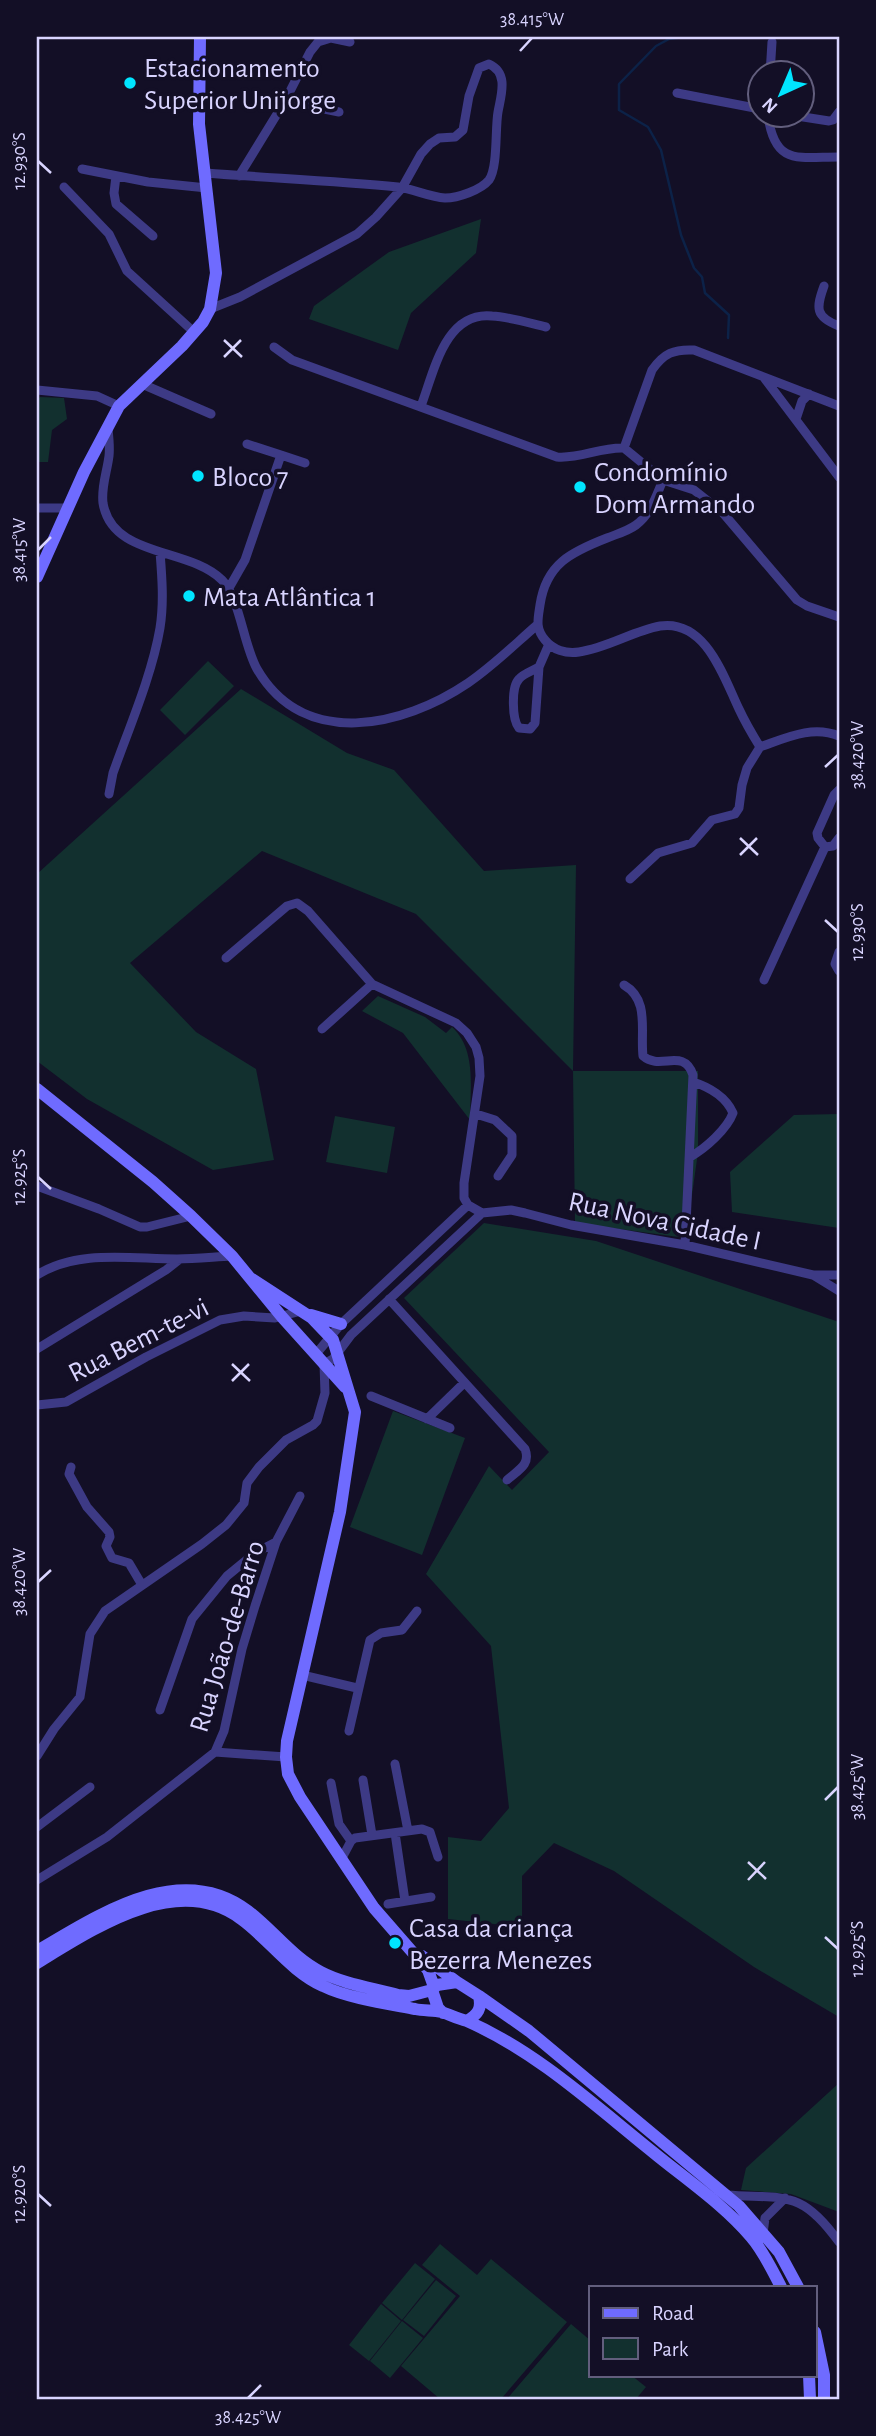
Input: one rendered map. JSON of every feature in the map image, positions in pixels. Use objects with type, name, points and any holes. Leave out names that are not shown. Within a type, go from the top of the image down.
[{"type":"main road","points":[[37,577],[119,406],[195,333],[210,309],[216,273],[199,124],[200,37]]},
{"type":"main road","points":[[37,1089],[191,1216],[232,1256],[282,1317],[348,1390]]},
{"type":"main road","points":[[252,1279],[301,1311],[329,1335],[338,1352],[355,1412],[340,1512],[286,1757],[288,1773],[296,1790],[374,1908],[428,1970],[438,2008],[443,2012]]},
{"type":"main road","points":[[301,1311],[341,1324]]},
{"type":"main road","points":[[37,1951],[124,1903],[166,1890],[181,1890],[215,1896],[245,1909],[315,1969],[332,1977],[409,1996],[433,1989],[443,1982],[457,1982]]},
{"type":"main road","points":[[37,1963],[117,1918],[147,1906],[170,1900],[195,1901],[228,1910],[242,1919],[290,1964],[321,1986],[403,2006],[443,2012],[514,2044],[574,2088],[710,2198],[757,2243],[780,2286]]},
{"type":"main road","points":[[407,1946],[540,2041],[727,2195],[779,2252],[797,2286]]},
{"type":"main road","points":[[467,2021],[479,2011],[479,1996]]},
{"type":"main road","points":[[816,2337],[824,2375],[824,2399]]},
{"type":"main road","points":[[808,2376],[810,2399]]},
{"type":"street","points":[[239,176],[318,42],[331,38],[350,42]]},
{"type":"street","points":[[770,60],[772,42]]},
{"type":"street","points":[[205,173],[402,188],[445,198],[480,187],[488,182],[493,173],[501,76],[495,67],[489,64],[477,70],[468,96],[463,130],[455,137],[439,138],[430,144],[421,154],[402,188],[367,226],[343,244],[240,297],[210,309]]},
{"type":"street","points":[[677,93],[746,106]]},
{"type":"street","points":[[285,101],[339,112]]},
{"type":"street","points":[[816,119],[830,121],[839,112]]},
{"type":"street","points":[[770,130],[772,139],[783,152],[800,157],[839,157]]},
{"type":"street","points":[[82,169],[207,187]]},
{"type":"street","points":[[116,176],[116,204],[153,236]]},
{"type":"street","points":[[64,187],[109,234],[127,271],[195,333]]},
{"type":"street","points":[[824,286],[818,301],[819,310],[829,322],[839,327]]},
{"type":"street","points":[[421,406],[445,342],[458,326],[467,320],[492,316],[546,327]]},
{"type":"street","points":[[274,348],[292,360],[556,457],[575,457],[601,449],[624,447],[663,480],[694,490],[723,513],[796,600],[839,617]]},
{"type":"street","points":[[624,447],[652,370],[669,352],[680,349],[695,350],[839,406]]},
{"type":"street","points":[[765,379],[839,477]]},
{"type":"street","points":[[142,384],[211,414]]},
{"type":"street","points":[[37,390],[97,396],[119,406]]},
{"type":"street","points":[[796,419],[802,401],[809,394]]},
{"type":"street","points":[[108,425],[109,457],[103,497],[107,515],[127,538],[160,552],[192,560],[206,567],[229,588],[249,651],[266,681],[278,696],[292,706],[307,715],[326,721],[367,723],[394,718],[445,697],[485,671],[537,625],[544,584],[550,573],[561,562],[583,548],[638,524],[650,510],[663,480]]},
{"type":"street","points":[[247,444],[305,463]]},
{"type":"street","points":[[229,588],[245,561],[281,456]]},
{"type":"street","points":[[37,508],[69,508]]},
{"type":"street","points":[[109,794],[113,773],[155,651],[160,628],[160,552]]},
{"type":"street","points":[[537,625],[549,644],[561,651],[577,653],[661,626],[676,626],[687,631],[699,638],[708,649],[760,747]]},
{"type":"street","points":[[539,667],[518,680],[515,686],[514,720],[519,728],[526,730],[535,723],[539,667],[549,644]]},
{"type":"street","points":[[630,879],[651,857],[664,850],[692,843],[712,820],[735,814],[739,808],[747,768],[760,747],[812,731],[839,736]]},
{"type":"street","points":[[825,847],[817,832],[834,795],[839,790]]},
{"type":"street","points":[[825,847],[833,846],[839,838]]},
{"type":"street","points":[[764,980],[825,847]]},
{"type":"street","points":[[226,958],[287,906],[297,903],[308,911],[372,984],[448,1018],[467,1033],[479,1058],[476,1114],[464,1183],[464,1198],[468,1205],[482,1213],[351,1335],[331,1362],[320,1359]]},
{"type":"street","points":[[839,952],[835,964],[839,971]]},
{"type":"street","points":[[322,1029],[372,984]]},
{"type":"street","points":[[624,985],[632,990],[640,1001],[643,1056],[651,1061],[685,1062],[691,1068],[693,1082],[685,1245]]},
{"type":"street","points":[[690,1157],[704,1147],[730,1120],[733,1113],[732,1108],[714,1091],[693,1082]]},
{"type":"street","points":[[476,1114],[495,1120],[512,1136],[512,1155],[498,1176]]},
{"type":"street","points":[[37,1186],[140,1227],[191,1216]]},
{"type":"street","points":[[37,1756],[54,1729],[80,1697],[92,1628],[105,1611],[226,1525],[244,1503],[247,1483],[259,1468],[286,1440],[317,1421],[325,1393],[320,1359],[329,1335],[468,1205]]},
{"type":"street","name":"Rua Nova Cidade I","points":[[482,1213],[518,1212],[571,1225],[685,1245],[813,1275],[839,1275]]},
{"type":"street","points":[[40,1270],[93,1257],[180,1259],[232,1256]]},
{"type":"street","points":[[37,1349],[180,1259]]},
{"type":"street","points":[[813,1275],[839,1292]]},
{"type":"street","points":[[387,1282],[396,1292]]},
{"type":"street","points":[[388,1299],[525,1449],[528,1457],[526,1464],[507,1480]]},
{"type":"street","name":"Rua Bem-te-vi","points":[[37,1405],[66,1402],[146,1357],[220,1321],[244,1315],[282,1317],[301,1311]]},
{"type":"street","points":[[341,1324],[351,1335]]},
{"type":"street","points":[[427,1419],[464,1383]]},
{"type":"street","points":[[371,1396],[450,1428]]},
{"type":"street","points":[[71,1467],[69,1475],[87,1507],[105,1526],[110,1537],[106,1546],[111,1558],[129,1563],[142,1585]]},
{"type":"street","name":"Rua João-de-Barro","points":[[215,1752],[224,1731],[242,1649],[276,1542],[300,1496]]},
{"type":"street","points":[[160,1710],[192,1619],[227,1576],[255,1553],[276,1542]]},
{"type":"street","points":[[349,1731],[370,1640],[381,1633],[402,1630],[417,1611]]},
{"type":"street","points":[[302,1675],[358,1688]]},
{"type":"street","points":[[37,1880],[107,1837],[215,1752],[286,1757]]},
{"type":"street","points":[[395,1764],[408,1831]]},
{"type":"street","points":[[363,1780],[372,1835]]},
{"type":"street","points":[[331,1783],[339,1824],[351,1841]]},
{"type":"street","points":[[37,1827],[90,1787]]},
{"type":"street","points":[[342,1858],[351,1841],[372,1835],[422,1829],[430,1832],[438,1857]]},
{"type":"street","points":[[396,1833],[405,1901]]},
{"type":"street","points":[[388,1904],[431,1897]]},
{"type":"street","points":[[727,2195],[785,2197],[814,2211],[839,2242]]},
{"type":"street","points":[[763,2234],[765,2218],[785,2197]]},
{"type":"green space","points":[[481,219],[476,253],[411,313],[398,350],[309,319],[314,306],[389,252]]},
{"type":"green space","points":[[40,397],[64,398],[67,419],[52,430],[48,462],[37,462],[37,400]]},
{"type":"green space","points":[[208,661],[234,686],[185,735],[160,710]]},
{"type":"green space","points":[[241,689],[347,753],[394,770],[484,871],[576,865],[573,1071],[416,914],[262,851],[130,963],[196,1032],[256,1069],[274,1160],[213,1170],[87,1099],[37,1061],[37,874]]},
{"type":"green space","points":[[378,996],[425,1017],[446,1033],[452,1027],[460,1036],[469,1058],[470,1120],[403,1033],[362,1011]]},
{"type":"green space","points":[[573,1071],[698,1071],[698,1152],[686,1238],[575,1223]]},
{"type":"green space","points":[[839,1114],[839,1228],[732,1212],[730,1172],[794,1115]]},
{"type":"green space","points":[[335,1116],[395,1127],[387,1173],[326,1162]]},
{"type":"green space","points":[[484,1223],[596,1241],[839,1322],[839,2017],[754,1967],[614,1871],[554,1843],[522,1876],[522,1927],[448,1919],[448,1837],[481,1841],[509,1808],[491,1646],[426,1574],[489,1466],[512,1490],[549,1452],[404,1298]]},
{"type":"green space","points":[[393,1411],[465,1438],[422,1555],[350,1527]]},
{"type":"green space","points":[[839,2083],[839,2212],[791,2194],[741,2190],[746,2168]]},
{"type":"green space","points":[[440,2244],[477,2275],[491,2259],[567,2322],[501,2399],[440,2399],[401,2366],[460,2296],[422,2265]]},
{"type":"green space","points":[[415,2263],[435,2279],[402,2320],[382,2303]]},
{"type":"green space","points":[[436,2280],[456,2296],[424,2336],[403,2320]]},
{"type":"green space","points":[[381,2304],[401,2321],[369,2361],[349,2345]]},
{"type":"green space","points":[[402,2321],[423,2338],[390,2378],[370,2361]]},
{"type":"green space","points":[[571,2324],[589,2339],[589,2376],[632,2376],[646,2387],[636,2399],[507,2399]]},
{"type":"waterway","points":[[684,37],[669,39],[656,46],[619,84],[619,110],[648,127],[661,150],[681,235],[694,268],[702,277],[705,293],[729,315],[728,338]]},
{"type":"place","name":"Estacionamento Superior Unijorge","points":[[130,83]]},
{"type":"place","name":"Bloco 7","points":[[198,476]]},
{"type":"place","name":"Condomínio Dom Armando","points":[[580,487]]},
{"type":"place","name":"Mata Atlântica 1","points":[[189,596]]},
{"type":"place","name":"Casa da criança Bezerra Menezes","points":[[395,1943]]}]
